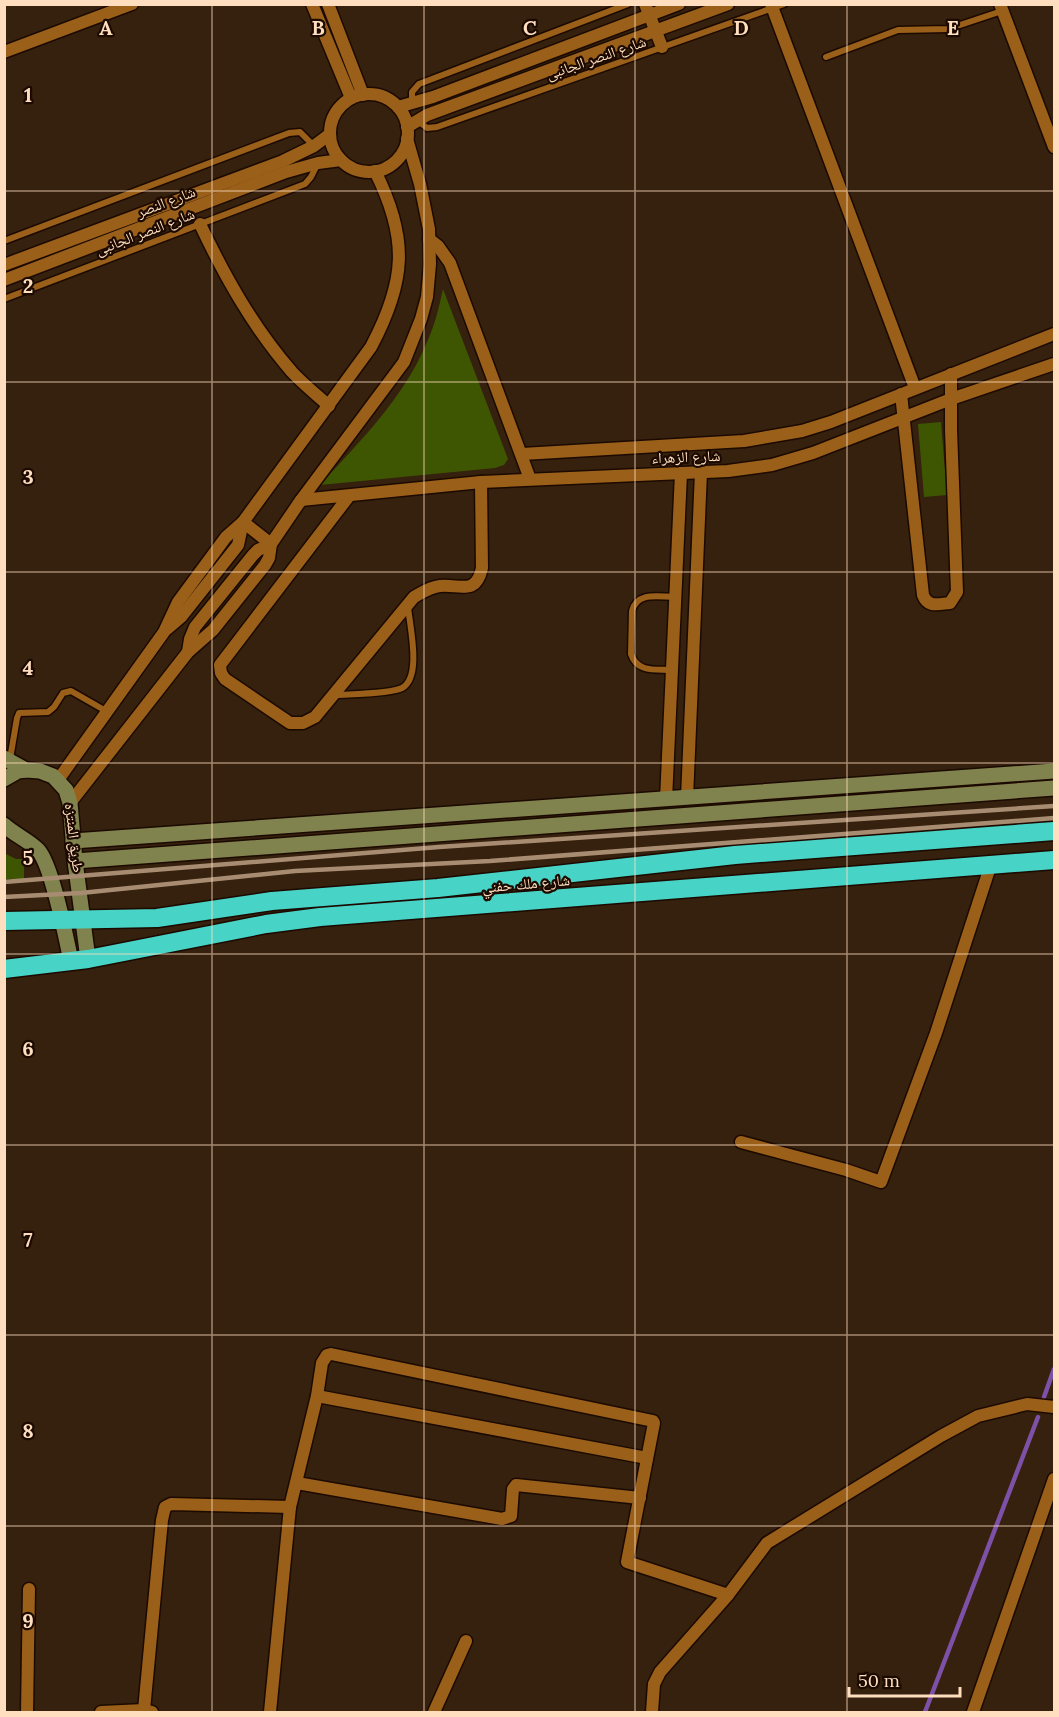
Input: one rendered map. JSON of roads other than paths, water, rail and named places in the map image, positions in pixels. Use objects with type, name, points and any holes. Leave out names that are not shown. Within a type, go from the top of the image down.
[{"type":"highway","name":"شارع ملك حفني","points":[[4,921],[157,918],[272,901],[438,888],[735,855],[1054,831]]},
{"type":"highway","name":"شارع ملك حفني","points":[[4,969],[80,960],[266,924],[320,917],[1054,860]]},
{"type":"highway","points":[[438,888],[440,909]]},
{"type":"street","points":[[4,52],[132,4]]},
{"type":"street","points":[[312,4],[357,96]]},
{"type":"street","points":[[328,4],[357,96]]},
{"type":"street","points":[[398,107],[444,93],[647,10],[679,4]]},
{"type":"street","points":[[70,803],[188,651],[195,627],[253,555],[258,550],[272,544],[301,500],[404,362],[421,320],[427,297],[430,264],[429,239],[411,129],[398,107],[382,96],[357,96],[339,107],[332,120],[331,144],[341,160],[351,167],[363,171],[375,171],[390,165],[402,154],[411,129],[728,4]]},
{"type":"street","points":[[776,6],[915,388]]},
{"type":"street","points":[[1001,8],[1054,147]]},
{"type":"street","points":[[647,10],[662,47]]},
{"type":"street","name":"شارع النصر","points":[[4,265],[283,161],[314,146],[330,134]]},
{"type":"street","name":"شارع النصر","points":[[4,280],[285,172],[318,163],[341,160]]},
{"type":"street","points":[[4,779],[18,771],[26,770],[46,773],[58,780],[164,632],[181,617],[238,545],[243,522],[371,347],[393,300],[399,262],[395,222],[388,197],[375,171]]},
{"type":"street","points":[[200,224],[216,259],[264,337],[293,373],[329,406]]},
{"type":"street","points":[[429,239],[445,254],[450,264],[530,479]]},
{"type":"street","name":"شارع الزهراء","points":[[522,454],[769,438],[831,422],[1054,334]]},
{"type":"street","name":"شارع الزهراء","points":[[301,500],[482,482],[728,471],[780,463],[904,419],[951,399],[1054,364]]},
{"type":"street","points":[[901,394],[923,595],[932,605],[950,603],[957,592],[951,374]]},
{"type":"street","points":[[666,800],[681,472]]},
{"type":"street","points":[[687,798],[701,472]]},
{"type":"street","points":[[349,495],[220,665],[225,679],[290,723],[303,723],[315,717],[408,604],[427,589],[442,586],[466,588],[475,584],[482,568],[482,482]]},
{"type":"street","points":[[243,522],[272,544]]},
{"type":"street","points":[[7,760],[26,770]]},
{"type":"street","points":[[74,841],[1054,771]]},
{"type":"street","name":"طريق المنتزه","points":[[58,780],[66,790],[70,803],[75,861],[84,921],[80,960]]},
{"type":"street","points":[[75,861],[1054,788]]},
{"type":"street","name":"طريق المنتزه","points":[[4,825],[32,845],[43,857],[62,921],[80,960]]},
{"type":"street","points":[[741,1142],[846,1170],[881,1182],[936,1033],[991,864]]},
{"type":"street","points":[[270,1713],[290,1507],[317,1396],[322,1363],[327,1355],[652,1420],[654,1423],[627,1562],[728,1595]]},
{"type":"street","points":[[317,1396],[647,1458]]},
{"type":"street","points":[[652,1713],[654,1684],[660,1672],[728,1595],[767,1543],[941,1436],[978,1416],[1027,1404],[1054,1407]]},
{"type":"street","points":[[973,1713],[1054,1479]]},
{"type":"street","points":[[297,1483],[502,1519],[512,1516],[513,1489],[516,1485],[640,1498]]},
{"type":"street","points":[[101,1713],[148,1711],[165,1507],[171,1504],[290,1507]]},
{"type":"street","points":[[27,1713],[29,1590]]},
{"type":"street","points":[[434,1713],[466,1641]]},
{"type":"lane","points":[[411,103],[412,92],[419,84],[628,4]]},
{"type":"lane","name":"شارع النصر الجانبى","points":[[411,129],[437,127],[776,6]]},
{"type":"lane","points":[[826,57],[898,30],[948,29],[1001,8]]},
{"type":"lane","points":[[4,241],[289,133],[300,132],[314,146]]},
{"type":"lane","name":"شارع النصر الجانبى","points":[[4,299],[305,184],[318,163]]},
{"type":"lane","points":[[672,670],[644,669],[633,661],[631,654],[632,611],[634,604],[645,597],[675,597]]},
{"type":"lane","points":[[333,695],[393,691],[402,688],[410,681],[413,663],[408,604]]},
{"type":"lane","points":[[7,760],[16,718],[20,713],[48,712],[63,693],[71,691],[106,711]]},
{"type":"waterway","points":[[1044,1397],[1054,1369]]},
{"type":"waterway","points":[[925,1712],[1038,1417]]},
{"type":"railway","points":[[4,882],[439,847],[1054,806]]},
{"type":"railway","points":[[4,897],[81,893],[295,871],[490,861],[1054,818]]}]
